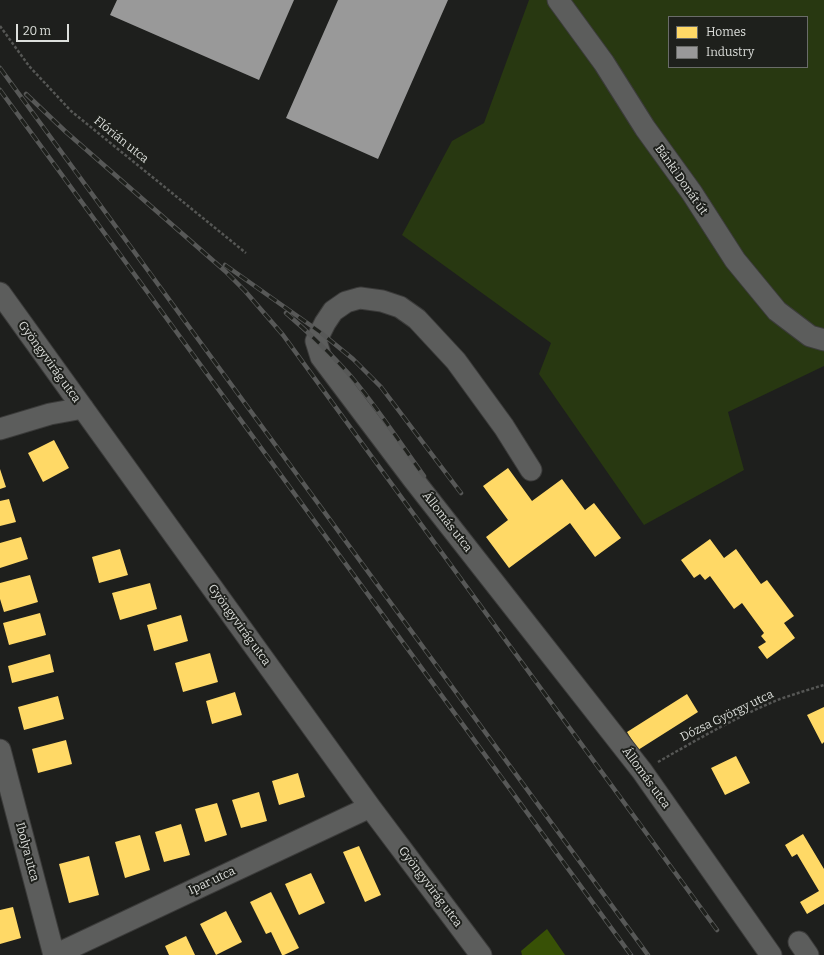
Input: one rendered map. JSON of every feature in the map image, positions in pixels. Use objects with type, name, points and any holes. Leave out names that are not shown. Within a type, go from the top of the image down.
[{"type":"street","name":"Bánki Donát út","points":[[558,0],[604,63],[645,128],[692,193],[736,260],[777,311],[810,336],[824,340]]},
{"type":"street","name":"Gyöngyvirág utca","points":[[0,293],[370,807],[481,955]]},
{"type":"street","name":"Állomás utca","points":[[531,470],[504,427],[456,361],[417,319],[400,307],[382,301],[360,298],[346,302],[333,311],[316,341],[322,357],[413,479],[642,771],[771,955]]},
{"type":"street","points":[[0,429],[50,414],[83,408]]},
{"type":"street","name":"Ibolya utca","points":[[0,750],[54,955]]},
{"type":"street","name":"Ipar utca","points":[[54,955],[370,807]]},
{"type":"path","name":"Flórián utca","points":[[0,26],[30,66],[71,111],[246,253]]},
{"type":"path","name":"Dózsa György utca","points":[[642,771],[706,734],[742,716],[780,699],[824,685]]},
{"type":"green space","points":[[529,0],[824,0],[824,366],[728,412],[744,470],[644,525],[539,374],[551,343],[402,235],[452,141],[484,123]]},
{"type":"green space","points":[[547,929],[565,955],[522,955],[521,951]]},
{"type":"building: Homes","points":[[54,440],[69,468],[43,482],[28,453]]},
{"type":"building: Homes","points":[[508,468],[532,501],[562,479],[585,510],[594,503],[621,538],[595,557],[570,523],[509,568],[486,537],[508,520],[483,486]]},
{"type":"building: Homes","points":[[0,469],[6,487],[0,489]]},
{"type":"building: Homes","points":[[9,499],[16,522],[0,526],[0,501]]},
{"type":"building: Homes","points":[[21,537],[28,559],[0,568],[0,543]]},
{"type":"building: Homes","points":[[710,539],[724,558],[736,549],[761,584],[767,580],[794,616],[784,623],[795,638],[767,659],[758,647],[766,642],[761,636],[764,633],[742,603],[734,609],[710,576],[705,580],[700,574],[694,578],[681,560]]},
{"type":"building: Homes","points":[[120,549],[128,575],[99,583],[92,557]]},
{"type":"building: Homes","points":[[30,575],[38,602],[4,612],[0,599],[0,583]]},
{"type":"building: Homes","points":[[150,583],[157,609],[120,620],[112,593]]},
{"type":"building: Homes","points":[[40,613],[46,635],[9,645],[3,623]]},
{"type":"building: Homes","points":[[181,615],[188,641],[154,651],[147,625]]},
{"type":"building: Homes","points":[[210,653],[218,682],[183,692],[175,663]]},
{"type":"building: Homes","points":[[50,654],[54,672],[12,683],[8,666]]},
{"type":"building: Homes","points":[[235,692],[242,715],[212,724],[206,701]]},
{"type":"building: Homes","points":[[687,694],[698,712],[638,750],[627,732]]},
{"type":"building: Homes","points":[[58,696],[64,719],[24,730],[18,707]]},
{"type":"building: Homes","points":[[824,707],[824,742],[822,744],[807,715]]},
{"type":"building: Homes","points":[[66,740],[72,764],[38,773],[32,749]]},
{"type":"building: Homes","points":[[736,756],[750,783],[725,795],[711,768]]},
{"type":"building: Homes","points":[[298,773],[305,797],[279,805],[272,781]]},
{"type":"building: Homes","points":[[259,792],[267,821],[241,828],[232,800]]},
{"type":"building: Homes","points":[[217,803],[227,835],[205,842],[195,809]]},
{"type":"building: Homes","points":[[181,824],[190,855],[164,862],[155,832]]},
{"type":"building: Homes","points":[[803,834],[824,869],[824,904],[807,914],[800,902],[819,891],[797,854],[792,857],[785,845]]},
{"type":"building: Homes","points":[[140,835],[150,870],[125,878],[115,842]]},
{"type":"building: Homes","points":[[359,846],[381,895],[365,902],[343,852]]},
{"type":"building: Homes","points":[[89,856],[99,895],[69,903],[59,864]]},
{"type":"building: Homes","points":[[311,873],[325,903],[299,915],[285,884]]},
{"type":"building: Homes","points":[[271,892],[299,948],[284,955],[282,955],[271,932],[266,934],[250,902]]},
{"type":"building: Homes","points":[[13,907],[21,938],[0,944],[0,910]]},
{"type":"building: Homes","points":[[226,911],[242,942],[216,955],[200,924]]},
{"type":"building: Homes","points":[[186,936],[195,955],[169,955],[165,946]]},
{"type":"building: Industry","points":[[117,0],[294,0],[259,80],[110,15]]},
{"type":"building: Industry","points":[[338,0],[448,0],[378,159],[286,118]]},
{"type":"railway","points":[[0,68],[648,955]]},
{"type":"railway","points":[[0,90],[631,955]]},
{"type":"railway","points":[[26,94],[66,132],[225,271],[245,291],[283,335],[717,930]]},
{"type":"railway","points":[[225,265],[320,332],[353,359],[381,387],[461,493]]},
{"type":"railway","points":[[286,313],[318,342],[348,373],[378,411],[424,476]]}]
